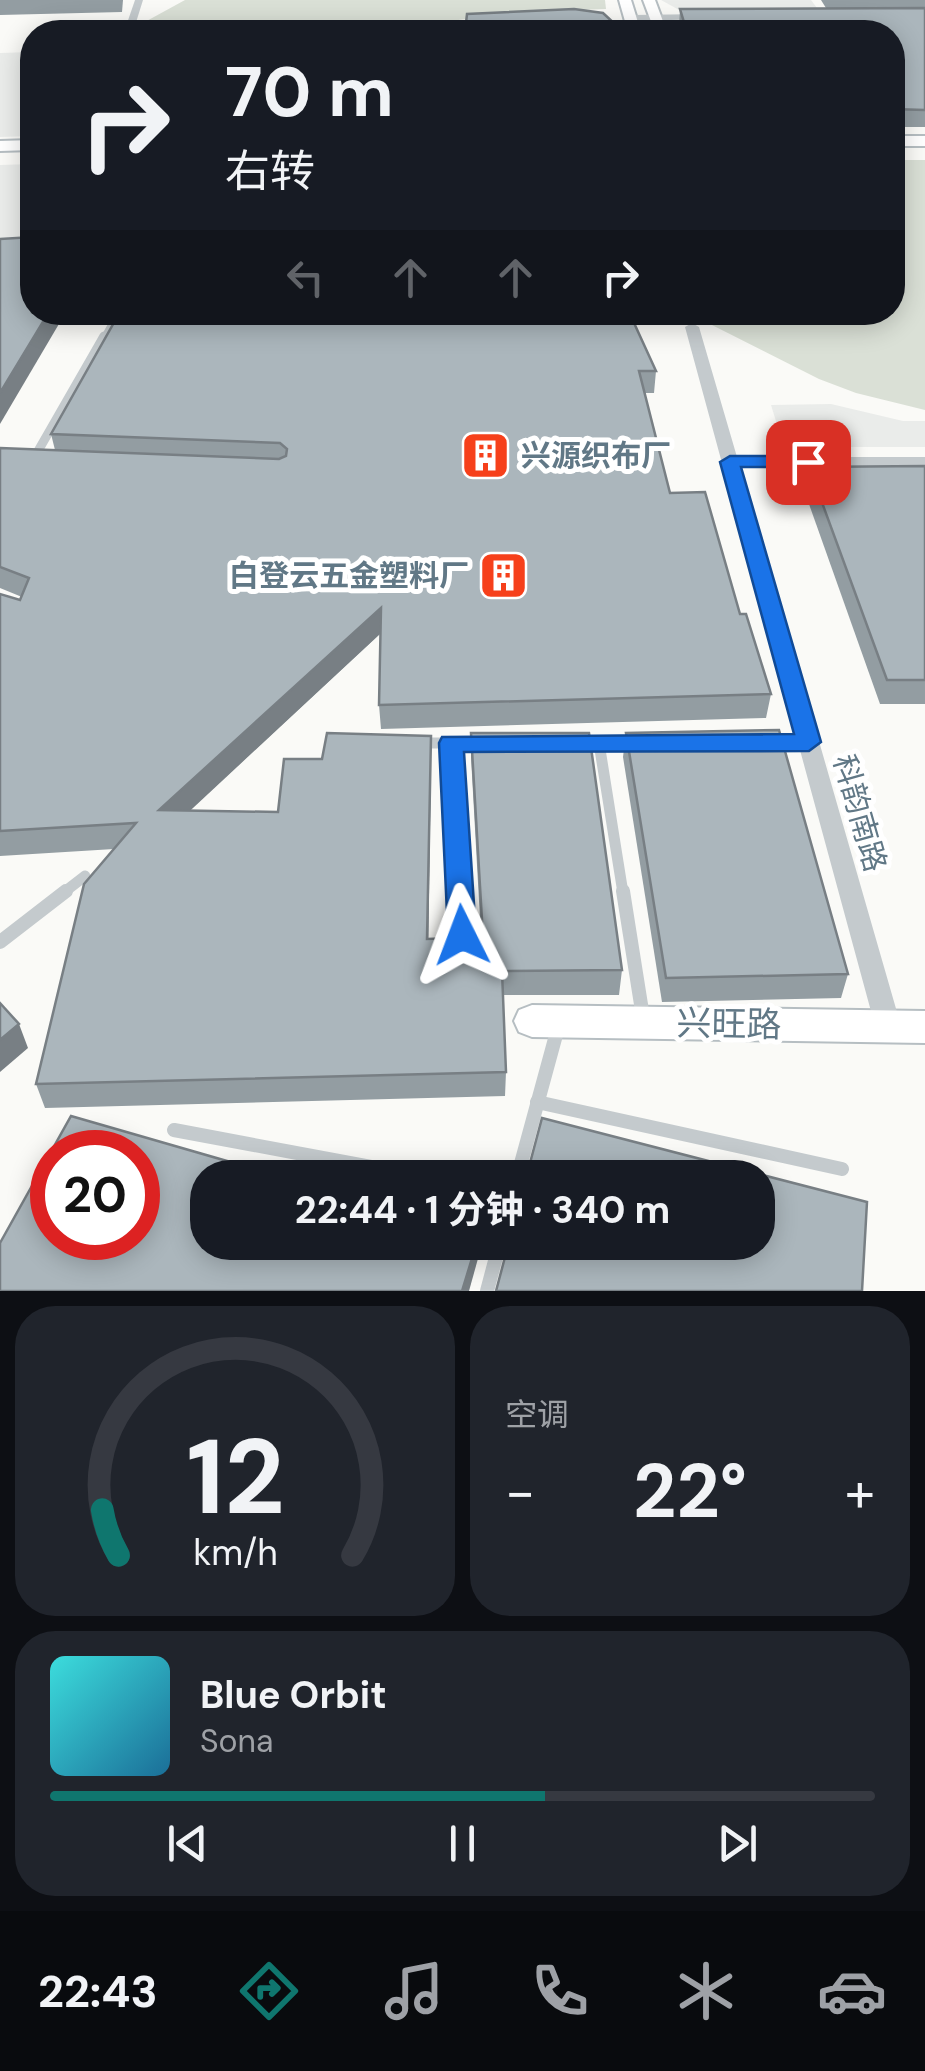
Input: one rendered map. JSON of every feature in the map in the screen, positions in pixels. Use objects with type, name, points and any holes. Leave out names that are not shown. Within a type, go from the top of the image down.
[{"type":"main road","name":"兴旺路","points":[[546,1021],[925,1027]]},
{"type":"street","points":[[695,20],[716,17]]},
{"type":"street","name":"科韵南路","points":[[692,327],[888,1026]]},
{"type":"street","points":[[730,462],[925,462]]},
{"type":"lane","points":[[32,463],[111,325]]},
{"type":"lane","points":[[16,462],[51,464]]},
{"type":"lane","points":[[752,742],[809,742]]},
{"type":"lane","points":[[412,743],[488,743]]},
{"type":"lane","points":[[451,743],[462,935]]},
{"type":"lane","points":[[562,743],[656,743]]},
{"type":"lane","points":[[599,743],[644,1023]]},
{"type":"lane","points":[[0,942],[85,876]]},
{"type":"lane","points":[[522,1160],[537,1102],[546,1021]]},
{"type":"lane","points":[[537,1102],[842,1168]]},
{"type":"lane","points":[[174,1130],[334,1160]]},
{"type":"lane","points":[[486,1291],[495,1260]]},
{"type":"shaded area","points":[[185,0],[605,0],[606,9],[458,20],[148,20]]},
{"type":"shaded area","points":[[661,0],[811,0],[820,12],[681,11]]},
{"type":"shaded area","points":[[20,52],[20,136],[0,137],[0,53]]},
{"type":"shaded area","points":[[905,160],[925,160],[925,410],[856,393],[819,379],[712,325],[905,325]]},
{"type":"shaded area","points":[[20,164],[20,253],[0,254],[0,165]]},
{"type":"shaded area","points":[[831,404],[903,421],[925,421],[925,447],[784,447],[771,405]]},
{"type":"building","points":[[925,8],[925,110],[905,109],[905,20],[683,20],[680,9]]},
{"type":"building","points":[[574,9],[603,13],[611,20],[466,20],[467,14]]},
{"type":"building","points":[[20,238],[20,325],[41,325],[0,393],[0,239]]},
{"type":"building","points":[[113,325],[635,325],[656,371],[639,371],[670,493],[705,492],[740,614],[746,614],[771,694],[379,705],[381,608],[159,810],[278,812],[284,759],[322,759],[327,733],[431,736],[427,939],[483,937],[471,733],[589,733],[622,970],[502,971],[506,1072],[36,1084],[84,884],[136,823],[0,831],[0,594],[20,600],[29,578],[0,567],[0,448],[279,459],[286,456],[287,449],[280,443],[51,434]]},
{"type":"building","points":[[925,466],[925,680],[887,680],[809,467]]},
{"type":"building","points":[[779,730],[848,974],[666,978],[626,733]]},
{"type":"building","points":[[0,1003],[19,1024],[0,1040]]},
{"type":"building","points":[[71,1116],[120,1130],[63,1130]]},
{"type":"building","points":[[542,1118],[704,1160],[531,1160]]},
{"type":"building","points":[[160,1142],[224,1160],[190,1160],[190,1260],[471,1260],[462,1291],[0,1291],[0,1243],[30,1189],[30,1260],[160,1260]]},
{"type":"building","points":[[775,1178],[867,1202],[862,1291],[496,1291],[504,1260],[775,1260]]},
{"type":"place","name":"兴源织布厂","points":[[486,455]]},
{"type":"place","name":"白登云五金塑料厂","points":[[504,575]]},
{"type":"route","points":[[462,935],[451,743],[809,742],[730,462],[808,462]]}]
